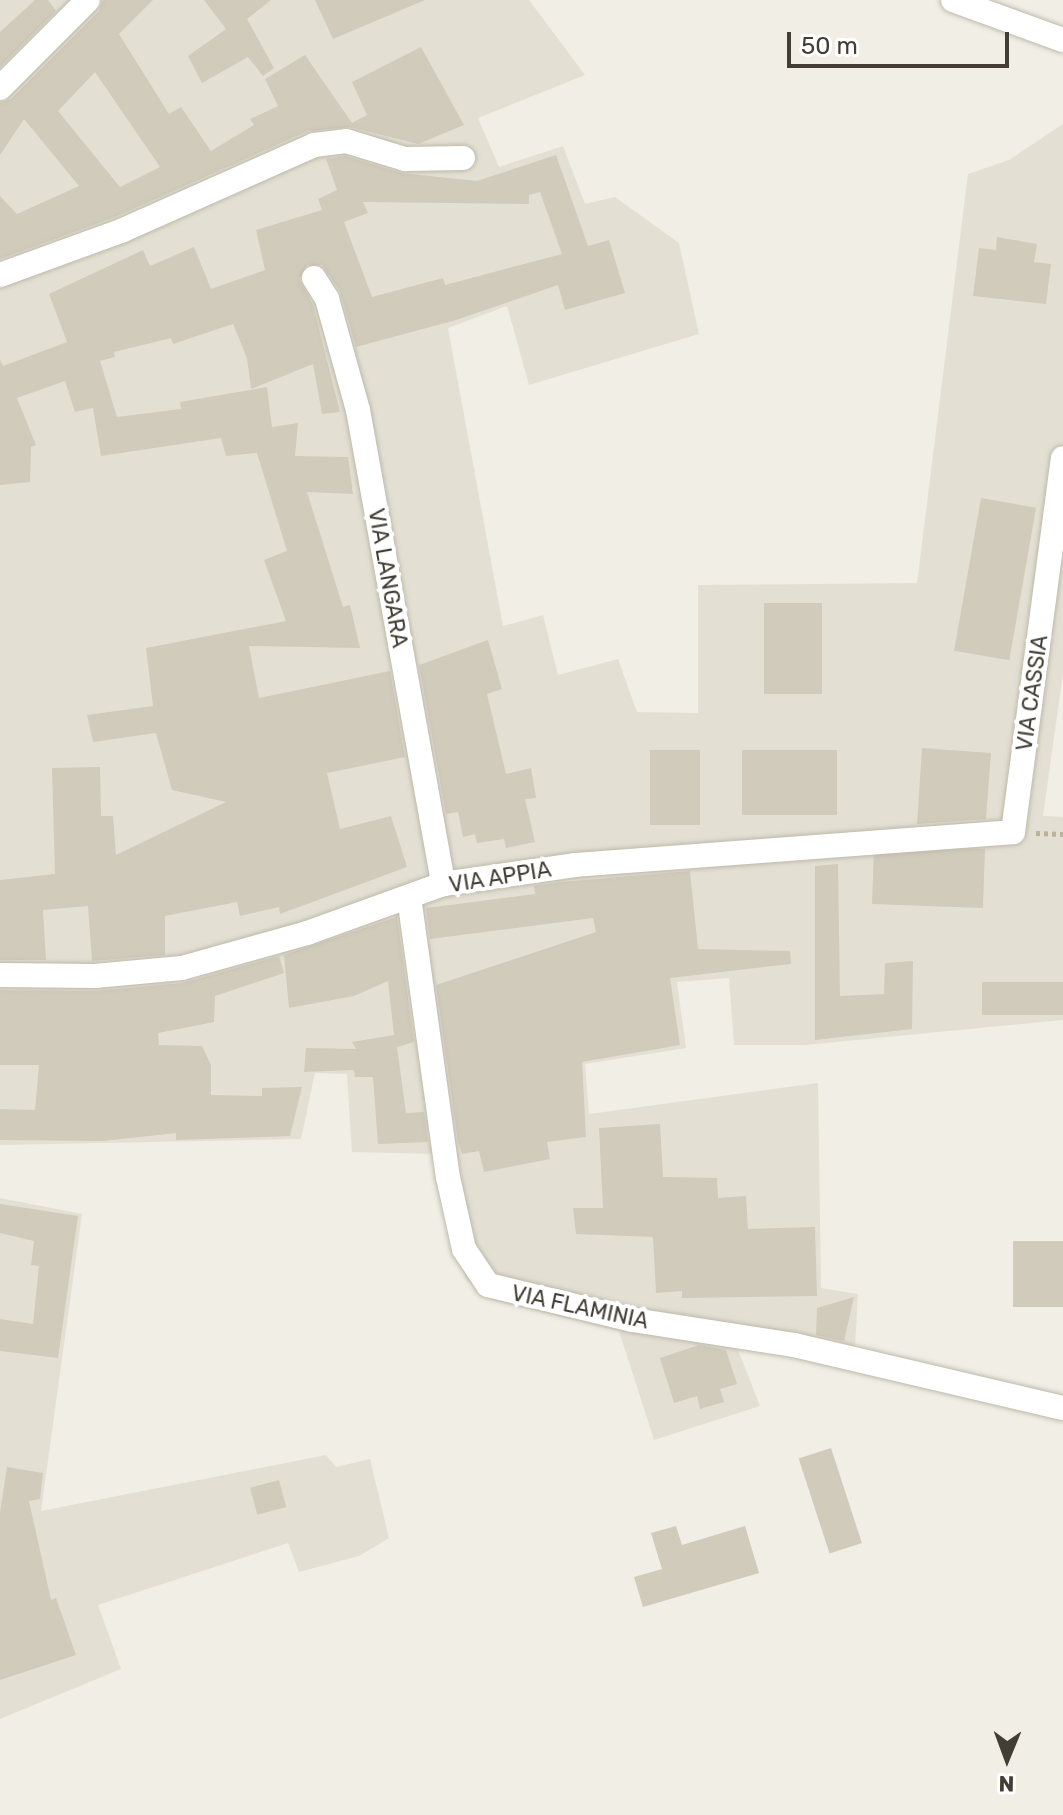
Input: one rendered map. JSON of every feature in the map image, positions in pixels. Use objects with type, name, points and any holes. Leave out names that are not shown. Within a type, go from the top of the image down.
[{"type":"street","points":[[0,88],[88,0]]},
{"type":"street","points":[[953,0],[1063,40]]},
{"type":"street","points":[[0,275],[121,231],[314,145],[346,141],[405,159],[463,158]]},
{"type":"street","name":"VIA LANGARA","points":[[314,278],[327,299],[358,410],[443,884]]},
{"type":"street","name":"VIA CASSIA","points":[[1013,832],[1063,458]]},
{"type":"street","name":"VIA APPIA","points":[[0,975],[95,976],[182,968],[307,933],[443,884],[575,865],[1013,832]]},
{"type":"street","name":"VIA FLAMINIA","points":[[409,897],[448,1177],[464,1249],[488,1285],[633,1320],[794,1345],[1063,1408]]},
{"type":"shaded area","points":[[0,0],[529,0],[585,75],[478,118],[499,167],[563,146],[585,204],[615,197],[679,243],[699,334],[529,385],[507,306],[448,328],[503,626],[543,615],[558,675],[618,659],[637,712],[698,713],[698,585],[917,583],[968,174],[1009,160],[1063,124],[1063,673],[1043,816],[1063,817],[1063,1020],[805,1045],[734,1045],[729,978],[677,982],[686,1048],[585,1064],[589,1114],[818,1083],[821,1288],[858,1294],[854,1364],[735,1342],[760,1406],[654,1440],[619,1331],[491,1300],[465,1279],[434,1154],[352,1152],[347,1074],[315,1073],[301,1139],[0,1145]]},
{"type":"shaded area","points":[[0,1198],[82,1214],[41,1511],[326,1455],[336,1467],[370,1459],[389,1538],[359,1556],[299,1572],[288,1543],[98,1605],[121,1669],[0,1719]]},
{"type":"building","points":[[35,0],[48,0],[56,11],[0,67],[0,32]]},
{"type":"building","points":[[103,0],[153,0],[119,34],[169,114],[181,107],[211,151],[254,125],[250,119],[278,106],[265,79],[305,55],[352,123],[367,115],[352,82],[421,47],[464,125],[418,144],[350,127],[308,131],[115,217],[0,259],[0,196],[17,214],[79,186],[24,119],[0,155],[0,103],[11,99],[99,11]],"holes":[[[95,72],[160,167],[120,187],[58,111]]]},
{"type":"building","points":[[204,0],[271,0],[247,19],[274,68],[263,76],[248,57],[202,83],[188,56],[226,29]]},
{"type":"building","points":[[315,0],[425,0],[333,39]]},
{"type":"building","points":[[556,155],[588,246],[609,240],[625,293],[565,310],[558,285],[456,320],[356,347],[340,291],[322,265],[307,265],[299,279],[313,305],[340,412],[322,414],[313,364],[251,389],[247,358],[233,324],[173,344],[171,338],[114,352],[115,357],[100,361],[117,417],[181,409],[180,402],[267,387],[272,427],[298,423],[295,456],[348,457],[353,494],[307,492],[343,607],[350,605],[360,648],[249,646],[259,698],[390,671],[405,757],[327,773],[340,829],[391,816],[407,867],[280,914],[279,907],[240,916],[237,902],[165,916],[165,955],[92,961],[88,906],[43,910],[46,960],[0,960],[0,880],[55,874],[52,768],[100,767],[101,816],[113,816],[116,855],[226,802],[172,790],[156,733],[93,742],[87,715],[153,706],[146,648],[286,621],[264,560],[287,551],[257,453],[226,456],[221,438],[101,456],[93,408],[75,412],[65,381],[17,398],[36,445],[31,447],[30,482],[0,485],[0,360],[3,366],[67,342],[49,294],[143,250],[150,266],[194,247],[211,289],[265,270],[256,230],[322,210],[318,199],[337,190],[326,159],[345,156],[401,173],[477,181]],"holes":[[[540,192],[562,254],[445,285],[443,278],[372,297],[344,222],[368,213],[363,202],[529,204],[529,195]]]},
{"type":"building","points":[[997,237],[1037,244],[1034,262],[1051,264],[1046,304],[973,296],[979,248],[996,250]]},
{"type":"building","points":[[981,498],[1036,508],[1009,660],[954,651]]},
{"type":"building","points":[[764,603],[822,603],[822,694],[764,694]]},
{"type":"building","points":[[488,640],[502,689],[487,694],[506,774],[531,768],[536,798],[525,799],[535,842],[506,848],[504,839],[477,843],[475,834],[463,837],[458,812],[446,814],[419,665]]},
{"type":"building","points":[[922,748],[991,753],[986,819],[917,824]]},
{"type":"building","points":[[650,750],[700,750],[700,825],[650,825]]},
{"type":"building","points":[[742,750],[837,750],[837,815],[742,815]]},
{"type":"building","points":[[874,845],[985,849],[983,908],[872,904]]},
{"type":"building","points":[[838,864],[840,996],[884,994],[885,963],[913,961],[912,1029],[815,1040],[815,866]]},
{"type":"building","points":[[690,871],[698,949],[790,951],[791,964],[670,978],[680,1045],[582,1062],[586,1137],[547,1142],[550,1159],[484,1172],[479,1151],[462,1154],[458,1142],[436,985],[596,932],[593,918],[430,939],[426,908],[535,894],[534,886],[562,882]]},
{"type":"building","points":[[397,917],[414,1042],[397,1047],[406,1113],[424,1112],[428,1142],[378,1144],[373,1077],[355,1077],[354,1070],[304,1072],[306,1048],[356,1049],[352,1042],[394,1035],[388,981],[354,996],[289,1008],[284,955]]},
{"type":"building","points":[[279,956],[284,973],[215,996],[214,1022],[158,1033],[159,1045],[202,1046],[211,1065],[211,1095],[262,1096],[262,1088],[302,1087],[290,1136],[176,1140],[176,1133],[103,1141],[0,1140],[0,1109],[35,1110],[39,1065],[0,1065],[0,990],[95,991],[183,983]]},
{"type":"building","points":[[982,982],[1063,982],[1063,1015],[982,1015]]},
{"type":"building","points":[[660,1124],[663,1177],[717,1178],[718,1198],[746,1196],[748,1229],[815,1227],[817,1296],[682,1298],[682,1291],[656,1293],[653,1237],[576,1234],[573,1208],[603,1208],[599,1128]]},
{"type":"building","points":[[0,1204],[78,1216],[58,1358],[0,1351],[0,1319],[33,1324],[39,1266],[31,1265],[34,1241],[0,1233]]},
{"type":"building","points":[[1013,1241],[1063,1241],[1063,1307],[1013,1307]]},
{"type":"building","points":[[854,1297],[844,1341],[816,1335],[817,1308]]},
{"type":"building","points":[[699,1345],[726,1350],[737,1384],[720,1389],[724,1402],[700,1409],[697,1396],[674,1403],[660,1358]]},
{"type":"building","points":[[831,1448],[862,1543],[830,1554],[799,1459]]},
{"type":"building","points":[[7,1467],[43,1473],[40,1499],[29,1501],[51,1600],[56,1598],[76,1655],[0,1680],[0,1513]]},
{"type":"building","points":[[279,1480],[286,1507],[257,1515],[250,1488]]},
{"type":"building","points":[[676,1526],[682,1545],[745,1526],[759,1573],[643,1607],[634,1577],[662,1569],[651,1533]]}]
